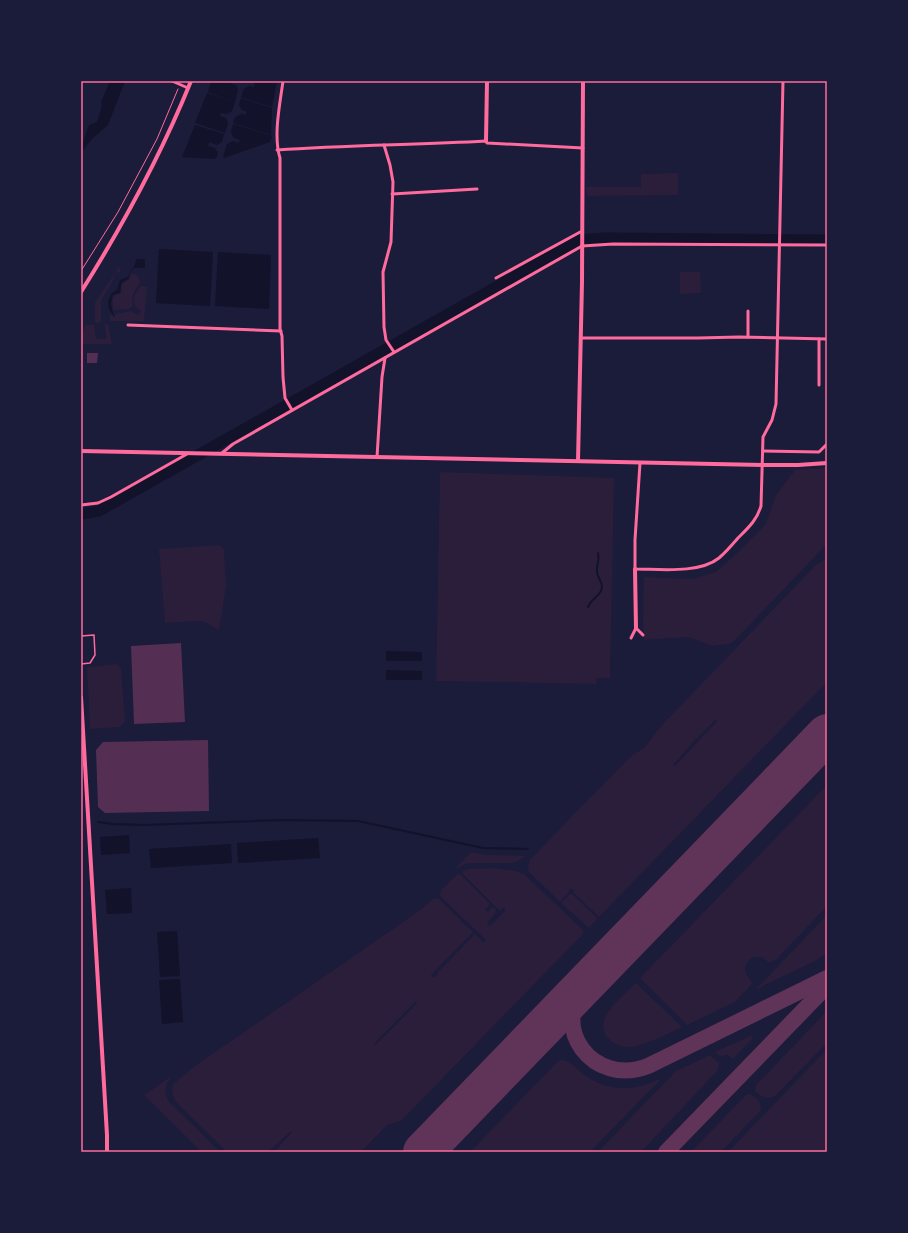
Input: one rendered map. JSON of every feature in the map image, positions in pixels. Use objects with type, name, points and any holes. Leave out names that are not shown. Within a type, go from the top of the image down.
[{"type":"street","points":[[172,81],[188,88]]},
{"type":"street","points":[[81,292],[107,250],[157,158],[191,81]]},
{"type":"street","points":[[283,81],[277,126],[277,150],[280,158],[280,328],[282,336],[283,377],[286,400],[292,409]]},
{"type":"street","points":[[486,81],[486,141]]},
{"type":"street","points":[[578,461],[581,338],[583,81]]},
{"type":"street","points":[[635,569],[693,569],[701,567],[718,559],[755,521],[760,511],[763,437],[772,420],[776,404],[783,81]]},
{"type":"street","points":[[277,150],[335,146],[486,141],[487,143],[583,148]]},
{"type":"street","points":[[384,145],[390,165],[392,182],[391,242],[383,272],[384,327],[386,340],[394,351]]},
{"type":"street","points":[[392,194],[477,189]]},
{"type":"street","points":[[496,278],[582,233]]},
{"type":"street","points":[[222,453],[233,444],[292,409],[385,358],[394,351],[582,244],[827,245]]},
{"type":"street","points":[[748,311],[748,337]]},
{"type":"street","points":[[128,325],[281,331]]},
{"type":"street","points":[[581,338],[748,337],[827,339]]},
{"type":"street","points":[[819,339],[819,385]]},
{"type":"street","points":[[377,457],[382,376],[385,358]]},
{"type":"street","points":[[763,451],[820,452],[827,444]]},
{"type":"street","points":[[81,451],[763,465],[827,463]]},
{"type":"street","points":[[81,505],[98,503],[111,497],[189,453]]},
{"type":"street","points":[[631,638],[636,628],[635,540],[640,463]]},
{"type":"street","points":[[636,628],[643,635]]},
{"type":"street","points":[[81,697],[107,1152]]},
{"type":"lane","points":[[81,636],[94,635],[95,655],[90,663],[81,664]]},
{"type":"path","points":[[81,271],[122,206],[157,140],[178,90]]},
{"type":"shaded area","points":[[110,81],[125,81],[108,125],[92,139],[81,153],[81,148],[89,125],[97,122],[102,106],[101,102]]},
{"type":"shaded area","points":[[211,81],[230,81],[230,83],[236,85],[238,90],[235,102],[208,92]]},
{"type":"shaded area","points":[[249,81],[277,81],[272,107],[241,97],[244,89],[249,86],[254,87],[255,84]]},
{"type":"shaded area","points":[[207,93],[235,102],[232,111],[227,114],[221,113],[220,116],[226,118],[228,123],[225,133],[195,123]]},
{"type":"shaded area","points":[[241,98],[272,108],[271,135],[233,123],[235,117],[241,114],[245,115],[247,112],[242,110],[239,105]]},
{"type":"shaded area","points":[[233,124],[272,136],[270,142],[224,158],[227,144],[233,141],[238,143],[240,140],[233,137],[231,132]]},
{"type":"shaded area","points":[[195,125],[224,134],[222,142],[217,145],[209,142],[208,146],[215,148],[218,153],[217,157],[214,159],[182,157]]},
{"type":"shaded area","points":[[678,173],[678,195],[587,196],[586,187],[641,187],[641,174]]},
{"type":"shaded area","points":[[159,249],[213,252],[210,306],[156,303]]},
{"type":"shaded area","points":[[218,252],[271,255],[269,309],[215,306]]},
{"type":"shaded area","points":[[137,259],[145,259],[145,268],[134,268],[130,273]]},
{"type":"shaded area","points":[[119,267],[121,270],[119,273],[116,272],[101,301],[101,322],[96,323],[95,303]]},
{"type":"shaded area","points":[[680,272],[700,272],[701,293],[680,294]]},
{"type":"shaded area","points":[[130,273],[128,279],[121,284],[120,293],[113,295],[111,300],[114,317],[109,309],[108,301],[112,293],[117,290],[120,280],[128,277]]},
{"type":"shaded area","points":[[131,274],[135,274],[139,278],[140,282],[133,296],[133,306],[129,309],[114,310],[114,297],[115,295],[121,293],[122,285],[129,280]]},
{"type":"shaded area","points":[[141,286],[147,287],[144,321],[110,321],[111,315],[131,311],[138,315],[141,311],[135,305],[134,297]]},
{"type":"shaded area","points":[[105,324],[108,324],[111,344],[81,344],[81,335],[86,325],[94,325],[96,339],[106,338]]},
{"type":"shaded area","points":[[827,468],[827,544],[733,642],[712,646],[688,637],[644,640],[644,577],[692,579],[716,572],[766,524],[776,495],[795,470]]},
{"type":"shaded area","points":[[440,472],[614,478],[610,678],[596,678],[597,684],[436,681]]},
{"type":"shaded area","points":[[220,545],[224,550],[226,586],[219,630],[205,622],[198,621],[165,623],[159,549]]},
{"type":"shaded area","points":[[827,558],[827,682],[599,917],[573,892],[573,889],[570,889],[561,901],[559,901],[529,872],[529,861],[631,756],[644,748],[661,726],[817,564]],"holes":[[[716,719],[717,721],[675,766],[673,765]]]},
{"type":"shaded area","points":[[386,651],[422,652],[422,661],[386,661]]},
{"type":"shaded area","points":[[118,664],[121,669],[125,721],[120,727],[90,729],[87,667]]},
{"type":"shaded area","points":[[386,670],[422,671],[422,680],[386,680]]},
{"type":"shaded area","points":[[827,785],[827,906],[777,959],[768,962],[761,957],[754,957],[746,964],[745,970],[752,984],[735,1002],[687,1025],[640,978]]},
{"type":"shaded area","points":[[129,835],[130,853],[101,855],[100,837]]},
{"type":"shaded area","points":[[318,838],[320,858],[238,863],[237,843]]},
{"type":"shaded area","points":[[231,844],[232,863],[151,868],[149,849]]},
{"type":"shaded area","points":[[471,852],[484,855],[526,856],[516,862],[511,863],[468,863],[454,870]]},
{"type":"shaded area","points":[[494,868],[516,871],[525,875],[583,930],[583,934],[401,1121],[387,1125],[361,1152],[274,1152],[292,1132],[291,1131],[268,1152],[227,1152],[177,1103],[174,1099],[172,1090],[173,1084],[195,1066],[419,911],[434,898],[439,899],[473,932],[431,975],[434,978],[475,934],[484,943],[486,940],[440,895],[441,890],[454,877],[458,874],[461,875],[490,904],[485,910],[488,912],[494,908],[496,910],[495,914],[487,923],[490,926],[506,910],[503,907],[500,911],[463,874],[463,871],[467,869]],"holes":[[[416,1001],[417,1003],[375,1045],[374,1044]]]},
{"type":"shaded area","points":[[131,888],[132,913],[107,914],[105,890]]},
{"type":"shaded area","points":[[571,893],[596,917],[597,919],[589,928],[562,904],[562,902]]},
{"type":"shaded area","points":[[827,915],[827,953],[815,961],[755,990]]},
{"type":"shaded area","points":[[177,931],[180,976],[160,977],[157,932]]},
{"type":"shaded area","points":[[180,979],[183,1022],[162,1024],[159,980]]},
{"type":"shaded area","points":[[636,983],[682,1027],[655,1040],[640,1045],[627,1047],[614,1043],[608,1038],[604,1031],[604,1023],[606,1015],[611,1008]]},
{"type":"shaded area","points":[[827,1011],[827,1043],[775,1096],[767,1098],[757,1093],[755,1091],[756,1085]]},
{"type":"shaded area","points":[[752,1036],[752,1039],[733,1059],[728,1055],[719,1056],[715,1052]]},
{"type":"shaded area","points":[[827,1049],[827,1152],[728,1152]]},
{"type":"shaded area","points":[[710,1055],[719,1063],[718,1070],[641,1152],[598,1152],[676,1071]]},
{"type":"shaded area","points":[[564,1060],[586,1076],[607,1086],[627,1088],[645,1085],[661,1079],[590,1152],[470,1152],[558,1061]]},
{"type":"shaded area","points":[[172,1076],[165,1091],[169,1102],[220,1152],[202,1152],[144,1095]]},
{"type":"shaded area","points":[[749,1094],[758,1100],[761,1110],[721,1152],[691,1152],[746,1095]]},
{"type":"building","points":[[87,353],[98,353],[97,363],[87,363]]},
{"type":"building","points":[[181,643],[185,722],[134,724],[131,646]]},
{"type":"building","points":[[208,740],[209,811],[105,813],[98,807],[96,750],[103,742]]},
{"type":"waterway","points":[[81,514],[99,511],[579,240],[605,238],[827,240]]},
{"type":"waterway","points":[[588,607],[600,594],[602,589],[597,572],[599,559],[598,553]]},
{"type":"waterway","points":[[98,822],[144,825],[282,820],[358,821],[483,848],[528,849]]},
{"type":"taxiway","points":[[587,982],[576,1000],[572,1017],[575,1034],[582,1049],[594,1061],[610,1068],[628,1070],[648,1066],[827,978]]},
{"type":"taxiway","points":[[666,1152],[827,986]]},
{"type":"taxiway","points":[[423,1152],[429,1145]]},
{"type":"runway","points":[[423,1152],[827,734]]}]
